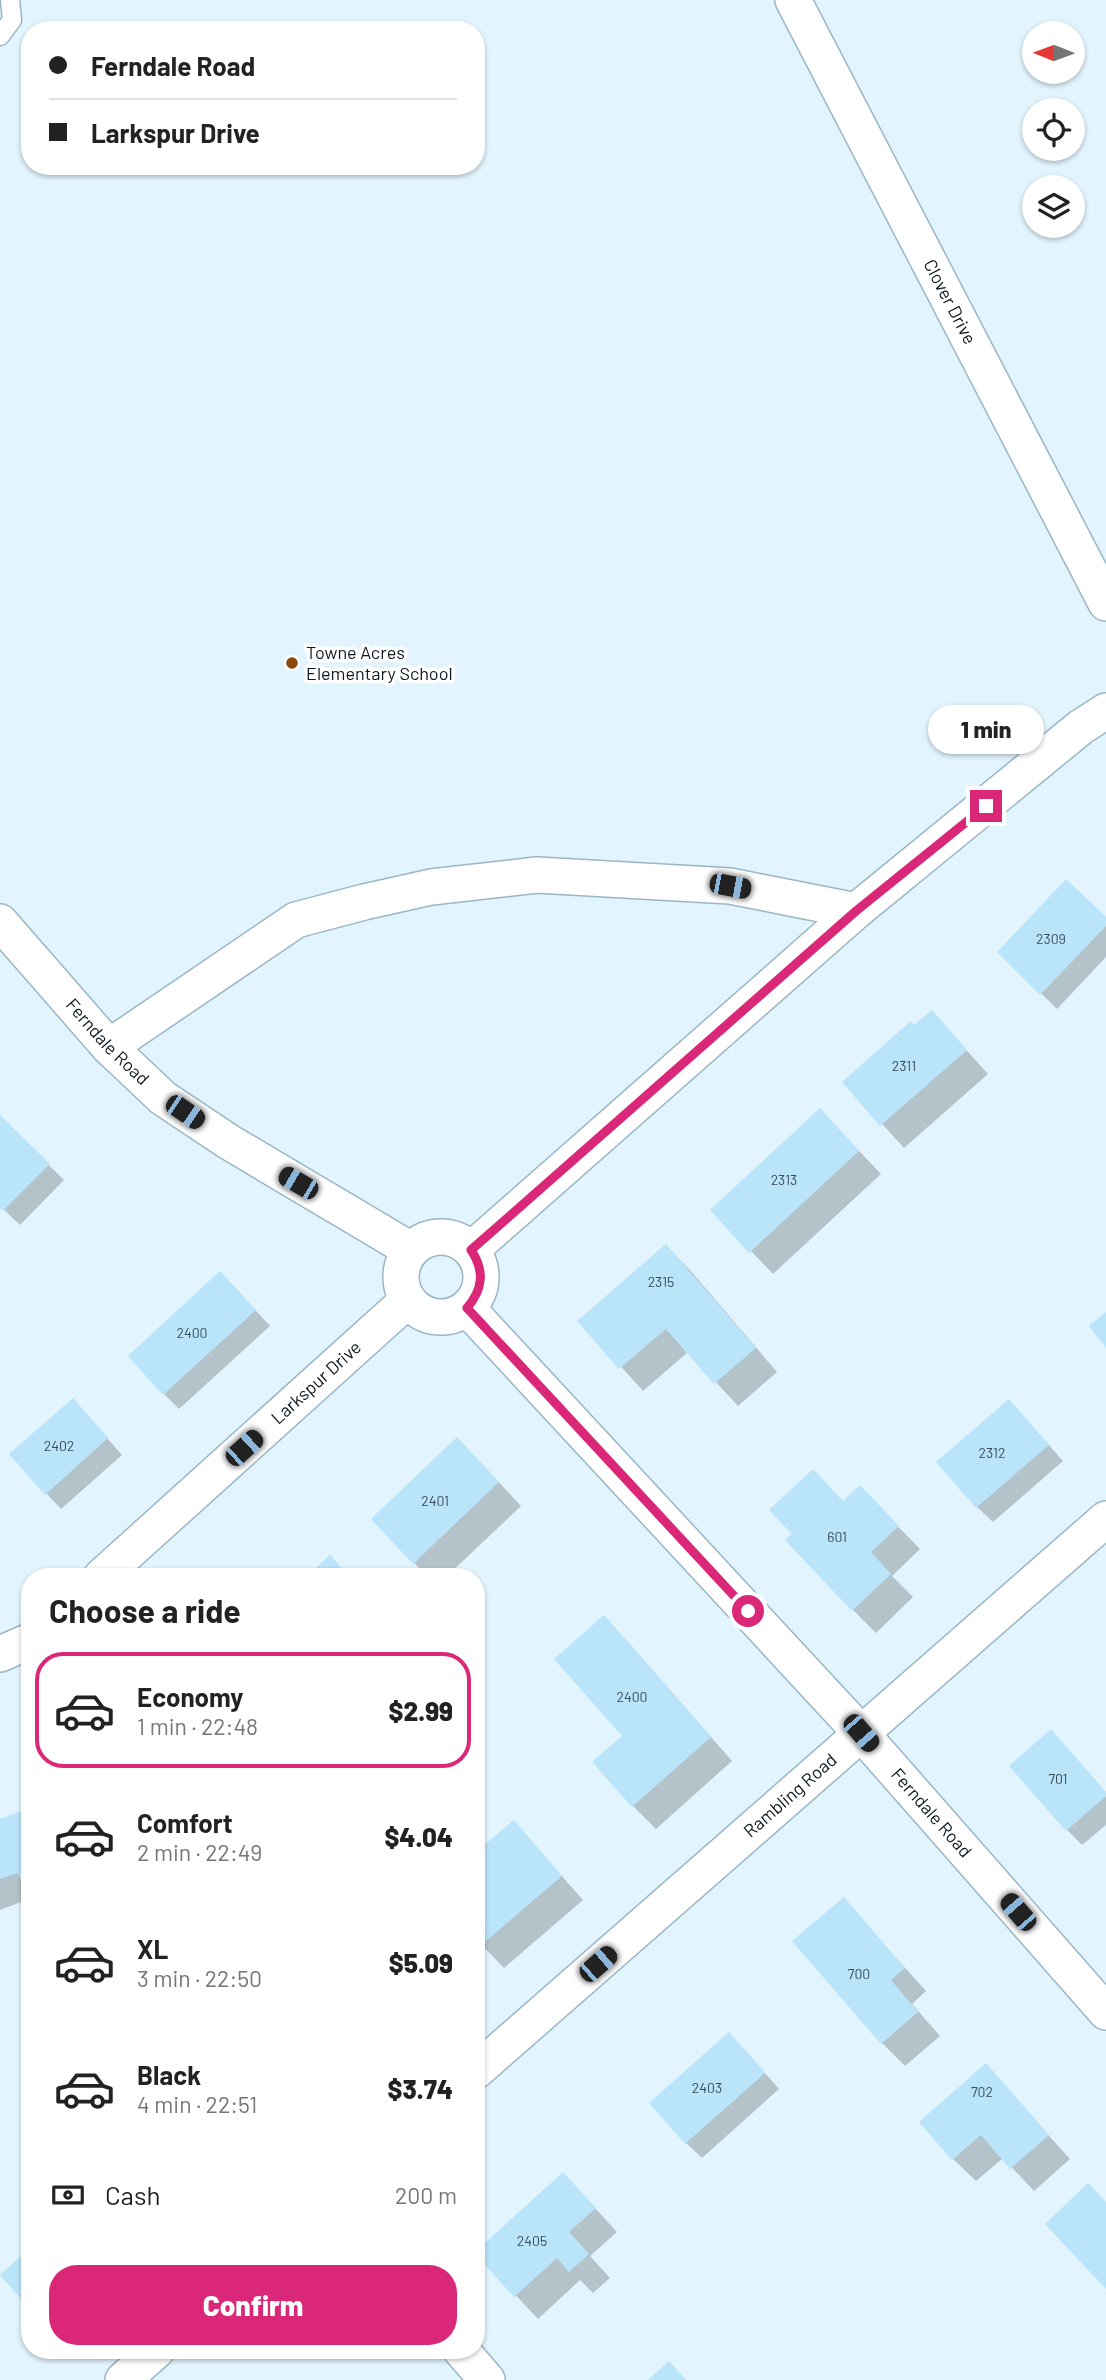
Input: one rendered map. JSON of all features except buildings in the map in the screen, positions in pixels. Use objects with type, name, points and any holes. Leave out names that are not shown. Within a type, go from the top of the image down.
[{"type":"street","name":"Clover Drive","points":[[793,0],[1106,603]]},
{"type":"street","points":[[471,1250],[856,911],[1081,727],[1106,711]]},
{"type":"street","points":[[109,1047],[296,920],[431,887],[537,874],[730,886],[856,911]]},
{"type":"street","name":"Ferndale Road","points":[[0,922],[109,1047],[163,1098],[229,1142],[411,1250]]},
{"type":"street","points":[[435,1237],[448,1237],[471,1250],[481,1273],[480,1286],[467,1308],[456,1315],[443,1317],[430,1315],[408,1300],[401,1274],[411,1250],[435,1237]]},
{"type":"street","name":"Larkspur Drive","points":[[111,1568],[408,1300]]},
{"type":"street","name":"Ferndale Road","points":[[467,1308],[861,1733],[1106,2012]]},
{"type":"street","name":"Rambling Road","points":[[485,2063],[1106,1519]]},
{"type":"street","points":[[0,1654],[21,1645]]},
{"type":"street","points":[[123,2380],[147,2359]]},
{"type":"street","points":[[469,2359],[487,2380]]},
{"type":"lane","points":[[0,36],[12,20],[10,0]]},
{"type":"place","name":"Towne Acres Elementary School","points":[[292,663]]},
{"type":"route","points":[[748,1611],[467,1308],[480,1286],[481,1273],[471,1250],[856,911],[986,806]]}]
